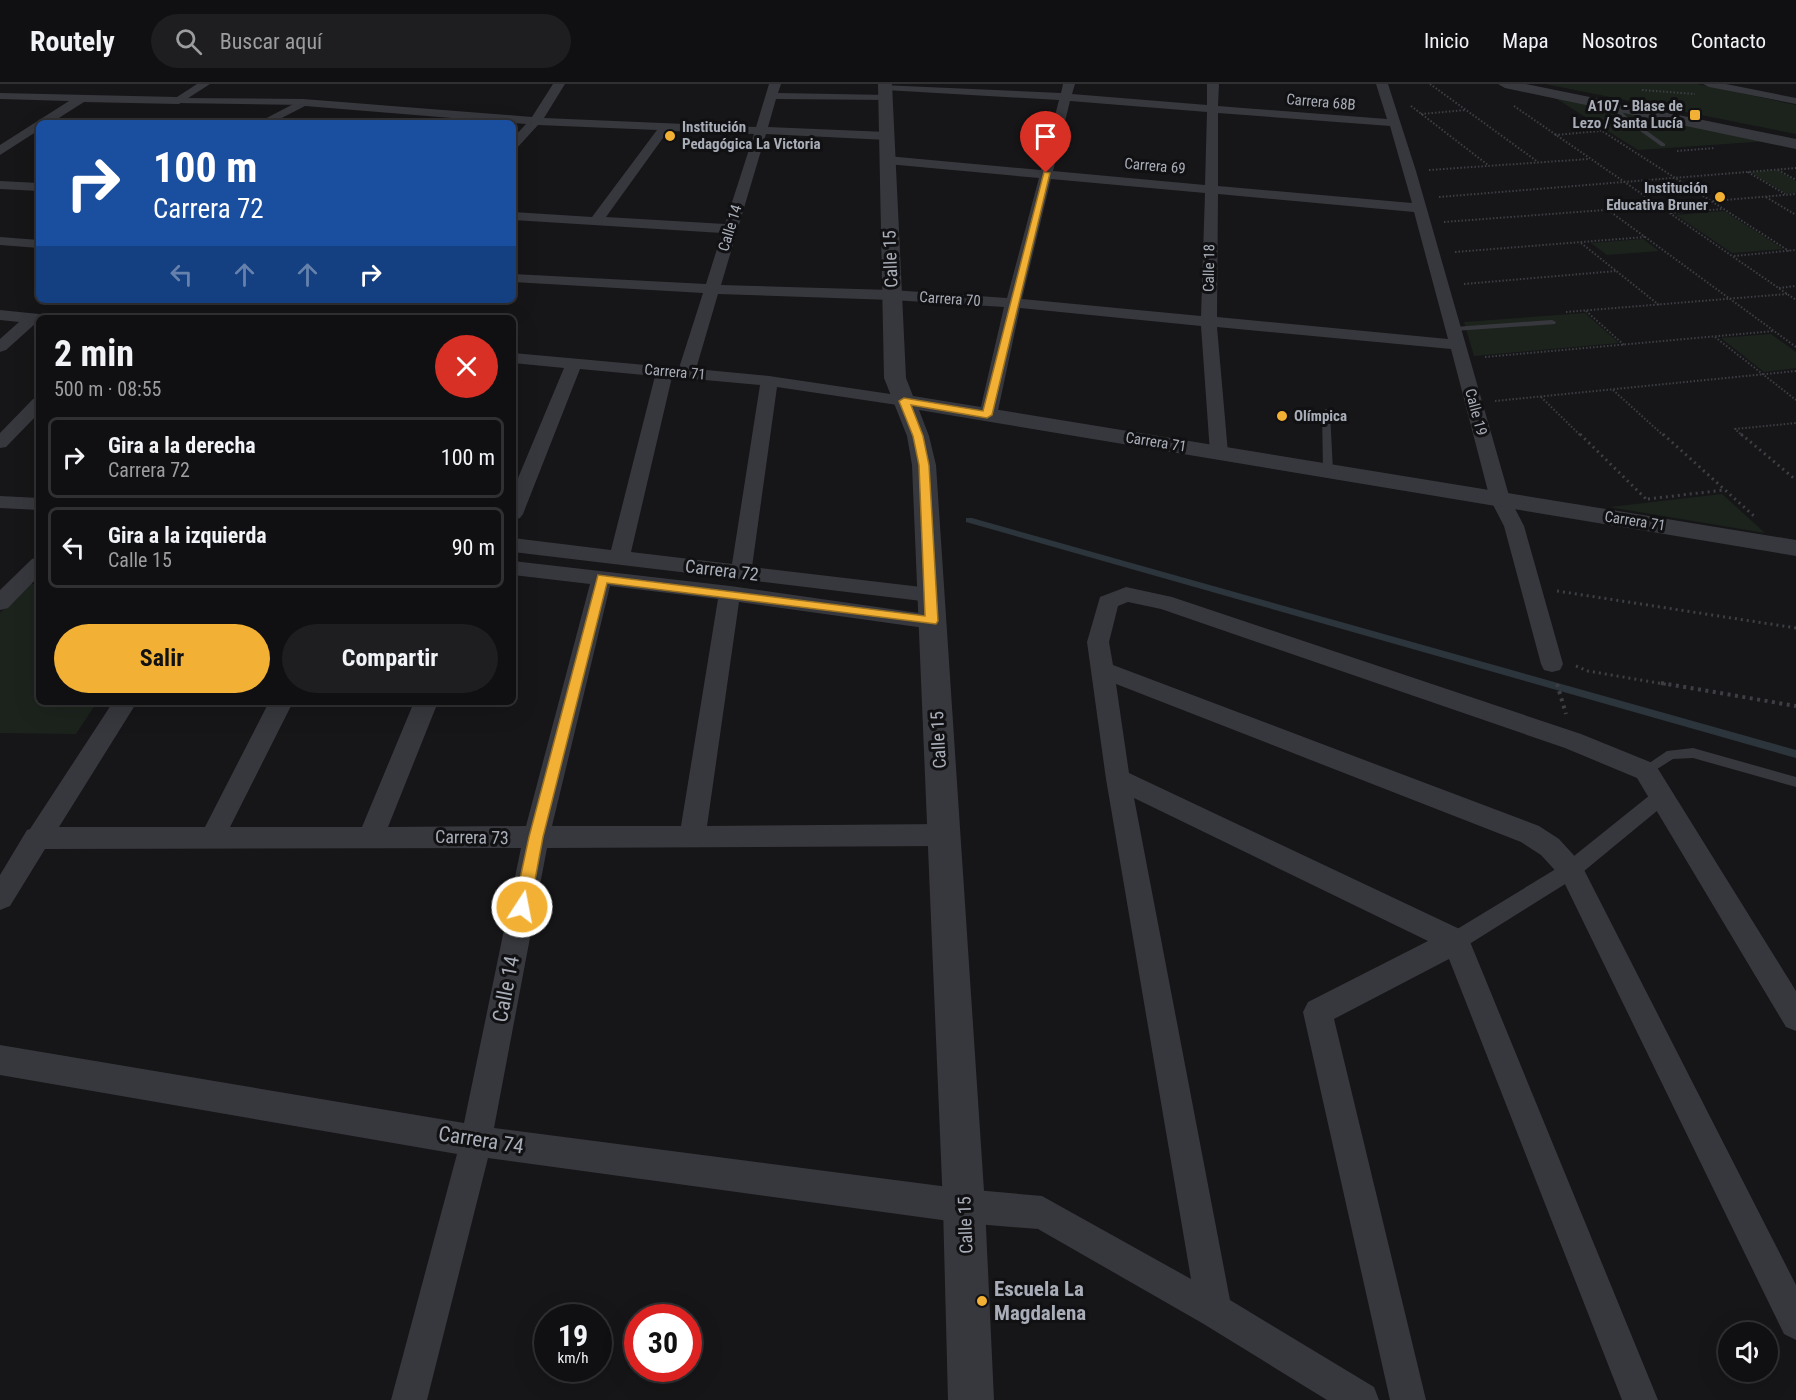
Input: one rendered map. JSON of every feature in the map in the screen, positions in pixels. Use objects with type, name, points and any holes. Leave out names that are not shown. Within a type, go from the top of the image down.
[{"type":"street","points":[[48,120],[104,84]]},
{"type":"street","points":[[179,101],[204,84]]},
{"type":"street","points":[[516,142],[535,121],[559,84]]},
{"type":"street","name":"Calle 18","points":[[1213,84],[1209,323],[1219,453]]},
{"type":"street","name":"Calle 19","points":[[1382,84],[1410,171],[1500,499],[1514,526],[1532,587],[1562,663]]},
{"type":"street","points":[[1504,84],[1796,144]]},
{"type":"street","points":[[1529,84],[1796,137]]},
{"type":"street","points":[[1709,84],[1796,101]]},
{"type":"street","name":"Carrera 68B","points":[[773,90],[930,87],[1068,91],[1212,108],[1395,123]]},
{"type":"street","name":"Calle 15","points":[[885,89],[894,378],[918,436],[924,465],[964,1206],[971,1400]]},
{"type":"street","name":"Calle 14","points":[[686,373],[773,90]]},
{"type":"street","points":[[987,415],[1013,303],[1068,91]]},
{"type":"street","points":[[0,96],[303,102],[535,121],[887,136]]},
{"type":"street","points":[[0,108],[20,96]]},
{"type":"street","points":[[269,120],[303,102]]},
{"type":"street","points":[[411,120],[423,112]]},
{"type":"street","points":[[4,146],[36,127]]},
{"type":"street","points":[[596,221],[664,128]]},
{"type":"street","name":"Carrera 69","points":[[887,160],[1418,203]]},
{"type":"street","points":[[0,185],[36,187]]},
{"type":"street","points":[[516,216],[730,229]]},
{"type":"street","points":[[0,241],[36,244]]},
{"type":"street","name":"Carrera 70","points":[[516,278],[711,289],[892,295],[1013,303],[1209,323],[1458,344]]},
{"type":"street","points":[[0,315],[36,318]]},
{"type":"street","points":[[0,347],[36,318]]},
{"type":"street","name":"Carrera 71","points":[[516,358],[769,381],[904,401],[1791,547]]},
{"type":"street","points":[[516,507],[574,363]]},
{"type":"street","name":"Calle 14","points":[[409,1400],[476,1141],[536,837],[665,371]]},
{"type":"street","points":[[741,572],[769,381]]},
{"type":"street","points":[[0,442],[36,406]]},
{"type":"street","points":[[0,502],[36,504]]},
{"type":"street","name":"Carrera 72","points":[[516,546],[730,593],[931,608]]},
{"type":"street","points":[[0,603],[36,567]]},
{"type":"street","name":"Carrera 72","points":[[516,568],[741,572],[931,608]]},
{"type":"street","points":[[692,837],[730,593]]},
{"type":"street","points":[[1214,1311],[1118,779],[1098,642],[1108,602],[1126,594],[1164,602],[1573,741],[1646,771],[1796,1017]]},
{"type":"street","points":[[1102,670],[1530,834],[1550,847],[1571,870],[1796,1322]]},
{"type":"street","points":[[0,898],[36,838],[123,705]]},
{"type":"street","points":[[213,836],[279,705]]},
{"type":"street","points":[[371,836],[425,705]]},
{"type":"street","points":[[1118,779],[1456,941],[1640,1400]]},
{"type":"street","points":[[1408,1400],[1318,1012],[1456,941],[1571,870],[1662,796]]},
{"type":"street","name":"Carrera 73","points":[[36,838],[944,835]]},
{"type":"street","name":"Carrera 74","points":[[0,1060],[476,1141],[964,1206],[1042,1213],[1214,1311],[1361,1400]]},
{"type":"lane","points":[[1613,106],[1624,117],[1663,145]]},
{"type":"lane","points":[[1458,344],[1552,322]]},
{"type":"lane","points":[[1326,411],[1329,471]]},
{"type":"lane","points":[[1646,771],[1671,754],[1693,753],[1796,782]]},
{"type":"path","points":[[1430,84],[1538,162]]},
{"type":"path","points":[[1636,90],[1700,94]]},
{"type":"path","points":[[1409,104],[1488,166]]},
{"type":"path","points":[[1512,105],[1796,300]]},
{"type":"path","points":[[1421,114],[1467,110]]},
{"type":"path","points":[[1585,120],[1789,251]]},
{"type":"path","points":[[1555,135],[1602,131]]},
{"type":"path","points":[[1410,171],[1590,159]]},
{"type":"path","points":[[1418,203],[1623,181],[1796,168]]},
{"type":"path","points":[[1778,170],[1796,180]]},
{"type":"path","points":[[1748,172],[1786,195]]},
{"type":"path","points":[[1712,201],[1796,194]]},
{"type":"path","points":[[1766,197],[1796,215]]},
{"type":"path","points":[[1424,223],[1659,206]]},
{"type":"path","points":[[1608,209],[1796,347]]},
{"type":"path","points":[[1670,213],[1724,209]]},
{"type":"path","points":[[1433,253],[1646,237]]},
{"type":"path","points":[[1580,243],[1659,304]]},
{"type":"path","points":[[1733,256],[1796,250]]},
{"type":"path","points":[[1442,286],[1616,271]]},
{"type":"path","points":[[1778,288],[1796,286]]},
{"type":"path","points":[[1563,312],[1787,294]]},
{"type":"path","points":[[1585,310],[1624,345]]},
{"type":"path","points":[[1458,344],[1624,345],[1774,331]]},
{"type":"path","points":[[1714,337],[1796,400]]},
{"type":"path","points":[[1473,403],[1796,371]]},
{"type":"path","points":[[1612,390],[1791,547]]},
{"type":"path","points":[[1541,397],[1674,527]]},
{"type":"path","points":[[1796,423],[1735,429],[1796,480]]},
{"type":"path","points":[[1532,587],[1796,628]]},
{"type":"path","points":[[1566,717],[1562,663],[1588,670],[1796,706]]},
{"type":"shaded area","points":[[1545,84],[1697,84],[1796,105],[1796,134]]},
{"type":"shaded area","points":[[1552,96],[1769,141],[1638,150]]},
{"type":"shaded area","points":[[1777,170],[1796,181],[1796,193],[1787,194],[1750,172]]},
{"type":"shaded area","points":[[1724,211],[1783,249],[1732,253],[1676,215]]},
{"type":"shaded area","points":[[1643,239],[1659,251],[1607,255],[1591,243]]},
{"type":"shaded area","points":[[1585,313],[1619,343],[1474,356],[1464,322]]},
{"type":"shaded area","points":[[1771,334],[1796,352],[1796,368],[1764,372],[1721,338]]},
{"type":"shaded area","points":[[1722,494],[1765,533],[1609,507],[1610,507]]},
{"type":"shaded area","points":[[28,584],[36,584],[36,705],[95,705],[76,734],[0,733],[0,613]]},
{"type":"waterway","points":[[969,520],[1796,754]]},
{"type":"place","name":"A107 - Blase de Lezo / Santa Lucía","points":[[1695,115]]},
{"type":"place","name":"Institución Pedagógica La Victoria","points":[[670,136]]},
{"type":"place","name":"Institución Educativa Bruner","points":[[1720,197]]},
{"type":"place","name":"Olímpica","points":[[1282,416]]},
{"type":"place","name":"Escuela La Magdalena","points":[[982,1301]]},
{"type":"route","points":[[522,907],[536,837],[602,578],[932,621],[924,465],[918,436],[904,401],[987,415],[1046,173]]}]
